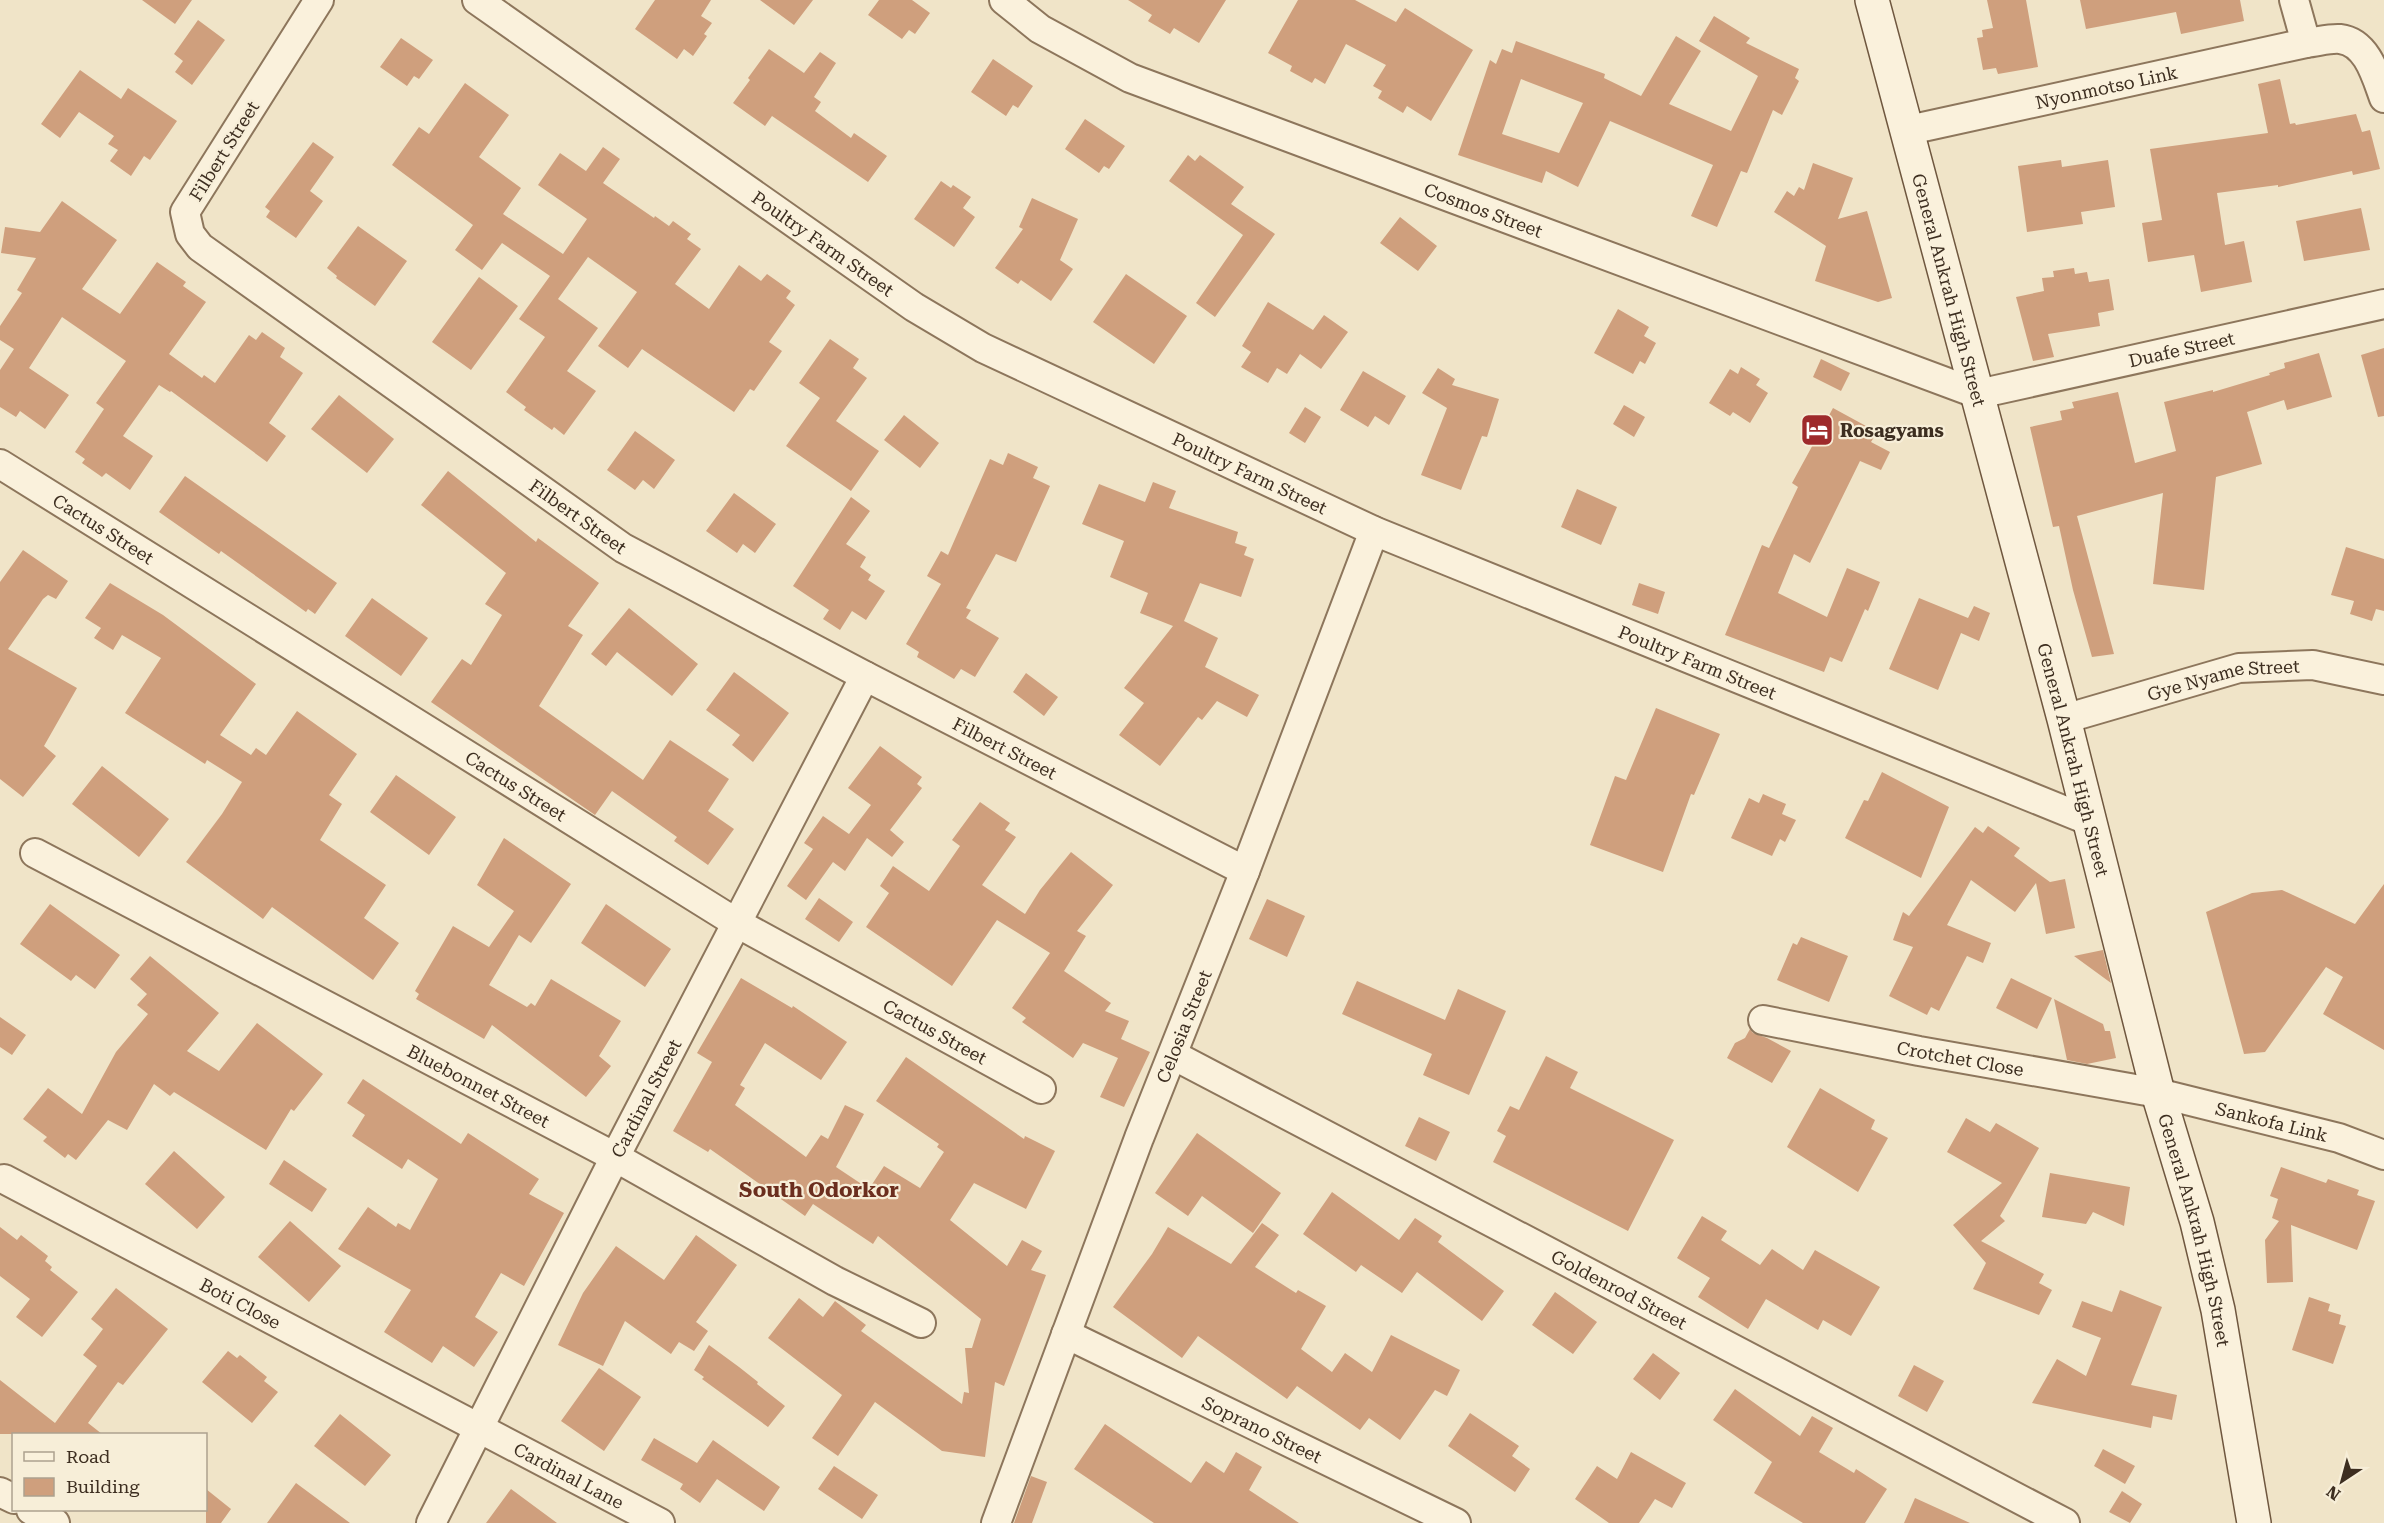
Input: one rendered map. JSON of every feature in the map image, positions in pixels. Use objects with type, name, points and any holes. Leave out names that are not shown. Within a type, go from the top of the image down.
[{"type":"main road","name":"General Ankrah High Street","points":[[1872,0],[1909,130],[2064,719],[2158,1093],[2197,1222],[2218,1310],[2254,1523]]},
{"type":"street","name":"Filbert Street","points":[[320,0],[185,212],[190,234],[200,247],[623,548],[865,676],[1245,871]]},
{"type":"street","name":"Poultry Farm Street","points":[[477,0],[914,307],[973,342],[1374,531],[2090,821]]},
{"type":"street","name":"Cosmos Street","points":[[1004,0],[1040,29],[1130,78],[1978,394]]},
{"type":"street","points":[[2294,0],[2306,43]]},
{"type":"street","name":"Nyonmotso Link","points":[[1909,130],[2306,43],[2341,39],[2361,50],[2373,68],[2384,98]]},
{"type":"street","name":"Duafe Street","points":[[1978,394],[2384,304]]},
{"type":"street","name":"Cactus Street","points":[[0,464],[735,922],[1041,1089]]},
{"type":"street","name":"Celosia Street","points":[[996,1523],[1138,1138],[1245,871],[1374,531]]},
{"type":"street","name":"Gye Nyame Street","points":[[2064,719],[2239,668],[2313,665],[2384,680]]},
{"type":"street","name":"Cardinal Street","points":[[431,1523],[615,1156],[865,676]]},
{"type":"street","name":"Bluebonnet Street","points":[[35,853],[615,1156],[835,1281],[921,1323]]},
{"type":"street","name":"Crotchet Close","points":[[1763,1020],[1919,1052],[2158,1093]]},
{"type":"street","name":"Goldenrod Street","points":[[1173,1055],[2065,1523]]},
{"type":"street","name":"Sankofa Link","points":[[2158,1093],[2339,1138],[2384,1155]]},
{"type":"street","name":"Boti Close","points":[[4,1179],[478,1428]]},
{"type":"street","name":"Soprano Street","points":[[1066,1334],[1456,1523]]},
{"type":"street","name":"Cardinal Lane","points":[[478,1428],[660,1523]]},
{"type":"street","points":[[35,1511],[56,1523]]},
{"type":"building","points":[[142,0],[192,0],[175,24]]},
{"type":"building","points":[[655,0],[711,0],[701,16],[712,23],[704,34],[707,36],[693,56],[684,49],[677,59],[635,29]]},
{"type":"building","points":[[760,0],[813,0],[794,25]]},
{"type":"building","points":[[879,0],[912,0],[930,13],[915,34],[909,30],[902,39],[868,15]]},
{"type":"building","points":[[1128,0],[1226,0],[1199,43],[1174,28],[1170,34],[1148,21],[1152,15]]},
{"type":"building","points":[[1298,0],[1355,0],[1396,22],[1405,8],[1473,50],[1431,121],[1407,106],[1403,113],[1378,98],[1382,91],[1373,86],[1386,65],[1346,44],[1325,84],[1315,78],[1312,83],[1290,71],[1292,66],[1268,53]]},
{"type":"building","points":[[1987,0],[2026,0],[2038,67],[1998,74],[1996,68],[1983,70],[1977,38],[1983,37],[1982,30],[1993,28]]},
{"type":"building","points":[[2080,0],[2240,0],[2244,21],[2181,34],[2176,12],[2086,29]]},
{"type":"building","points":[[1714,16],[1750,38],[1746,43],[1799,69],[1795,78],[1799,81],[1782,115],[1773,110],[1747,173],[1741,171],[1717,227],[1691,216],[1713,165],[1610,121],[1578,187],[1546,171],[1542,183],[1458,155],[1490,60],[1496,64],[1502,49],[1512,53],[1516,41],[1605,74],[1604,78],[1641,96],[1676,36],[1701,51],[1669,104],[1731,131],[1758,76],[1699,41]],"holes":[[[1521,79],[1583,103],[1559,153],[1502,134]]]},
{"type":"building","points":[[198,20],[225,40],[192,85],[175,72],[183,61],[174,54]]},
{"type":"building","points":[[401,38],[433,60],[419,79],[414,76],[407,86],[380,67]]},
{"type":"building","points":[[769,49],[804,73],[820,52],[836,63],[814,97],[821,102],[815,111],[851,138],[854,133],[887,156],[868,182],[772,116],[765,126],[733,103]]},
{"type":"building","points":[[993,59],[1033,86],[1018,108],[1013,105],[1006,116],[971,92]]},
{"type":"building","points":[[80,70],[121,99],[128,88],[177,121],[150,160],[144,156],[131,176],[110,161],[118,150],[108,144],[114,136],[79,112],[60,138],[41,124]]},
{"type":"building","points":[[2280,79],[2290,124],[2295,123],[2296,125],[2356,114],[2362,132],[2370,130],[2380,169],[2353,175],[2352,171],[2278,187],[2278,185],[2217,193],[2225,245],[2244,241],[2252,282],[2201,292],[2194,255],[2148,262],[2142,223],[2162,220],[2150,149],[2268,133],[2258,84]]},
{"type":"building","points":[[465,83],[509,115],[479,157],[521,188],[503,214],[563,254],[587,219],[538,185],[560,153],[586,171],[603,147],[620,159],[603,183],[654,218],[655,216],[669,226],[673,221],[691,234],[687,239],[701,249],[675,284],[709,309],[739,265],[761,281],[767,274],[791,291],[786,298],[795,305],[769,342],[782,351],[754,391],[750,389],[734,412],[642,349],[628,368],[598,346],[637,292],[588,257],[558,299],[598,328],[567,371],[596,391],[564,435],[554,427],[552,430],[524,410],[526,407],[506,392],[545,337],[519,319],[550,276],[502,243],[482,270],[455,250],[473,225],[392,165],[419,127],[429,134]]},
{"type":"building","points":[[1085,119],[1125,146],[1109,169],[1104,166],[1099,173],[1065,149]]},
{"type":"building","points":[[313,142],[334,157],[310,191],[323,201],[296,238],[266,217],[270,211],[265,207]]},
{"type":"building","points":[[1188,155],[1195,161],[1200,155],[1244,187],[1231,204],[1275,234],[1215,317],[1196,303],[1243,235],[1169,181]]},
{"type":"building","points":[[2061,160],[2062,167],[2108,160],[2115,207],[2081,212],[2083,224],[2027,232],[2018,166]]},
{"type":"building","points":[[1813,163],[1853,178],[1838,219],[1867,211],[1892,298],[1878,302],[1815,281],[1826,246],[1774,212],[1787,191],[1794,196],[1799,187],[1804,190]]},
{"type":"building","points":[[941,181],[951,188],[953,185],[971,197],[963,208],[975,217],[954,247],[914,219]]},
{"type":"building","points":[[1032,198],[1078,219],[1060,260],[1073,269],[1051,301],[1021,280],[1018,284],[995,268],[1023,229],[1019,227]]},
{"type":"building","points":[[62,201],[117,240],[82,289],[120,314],[157,262],[186,282],[183,286],[206,302],[169,354],[202,378],[204,375],[215,383],[249,335],[256,340],[262,332],[285,348],[280,357],[303,373],[269,423],[286,436],[267,462],[171,391],[159,385],[123,436],[153,456],[130,490],[106,473],[102,477],[82,463],[85,459],[75,452],[104,409],[96,403],[126,361],[62,317],[29,368],[69,395],[45,429],[20,411],[16,417],[0,407],[0,370],[14,349],[0,340],[0,326],[22,293],[17,290],[36,258],[1,253],[5,227],[40,232]]},
{"type":"building","points":[[2361,208],[2370,250],[2304,261],[2296,221]]},
{"type":"building","points":[[1400,217],[1437,246],[1418,271],[1380,243]]},
{"type":"building","points":[[358,226],[407,261],[375,306],[336,278],[337,276],[327,268]]},
{"type":"building","points":[[2074,268],[2075,274],[2087,272],[2089,282],[2109,279],[2114,310],[2098,313],[2100,326],[2048,334],[2054,357],[2033,361],[2016,297],[2044,291],[2042,278],[2054,277],[2053,271]]},
{"type":"building","points":[[1126,274],[1187,316],[1154,364],[1093,322]]},
{"type":"building","points":[[479,277],[518,306],[471,370],[432,342]]},
{"type":"building","points":[[1268,302],[1313,330],[1324,315],[1348,332],[1321,369],[1300,354],[1287,374],[1277,368],[1268,383],[1241,367],[1251,352],[1242,346]]},
{"type":"building","points":[[1618,309],[1649,327],[1644,336],[1656,343],[1645,364],[1640,361],[1633,374],[1594,353]]},
{"type":"building","points":[[830,339],[859,359],[853,368],[867,378],[836,421],[879,451],[851,491],[786,446],[820,398],[799,383]]},
{"type":"building","points":[[2384,348],[2384,416],[2378,417],[2361,355]]},
{"type":"building","points":[[2319,353],[2332,397],[2287,410],[2284,400],[2247,412],[2262,464],[2216,477],[2204,590],[2153,584],[2163,493],[2077,516],[2114,654],[2092,657],[2073,590],[2059,526],[2053,527],[2030,427],[2062,420],[2060,411],[2074,408],[2072,402],[2118,392],[2135,463],[2176,451],[2164,402],[2213,390],[2213,392],[2270,375],[2269,373],[2285,368],[2284,363]]},
{"type":"building","points":[[1821,359],[1850,373],[1841,391],[1813,377]]},
{"type":"building","points":[[1741,367],[1760,379],[1756,385],[1768,393],[1750,423],[1733,412],[1730,416],[1709,403],[1730,369],[1738,374]]},
{"type":"building","points":[[1438,368],[1455,379],[1452,385],[1499,399],[1487,437],[1482,436],[1461,490],[1421,475],[1447,408],[1422,393]]},
{"type":"building","points":[[1363,371],[1406,396],[1389,425],[1375,416],[1368,427],[1340,410]]},
{"type":"building","points":[[339,395],[394,439],[367,473],[311,429]]},
{"type":"building","points":[[1624,405],[1645,417],[1634,437],[1613,424]]},
{"type":"building","points":[[1305,407],[1321,417],[1305,443],[1289,433]]},
{"type":"building","points":[[1833,408],[1877,432],[1871,442],[1890,452],[1881,470],[1860,461],[1810,563],[1794,554],[1778,593],[1827,617],[1847,568],[1880,582],[1868,611],[1865,609],[1842,662],[1830,657],[1824,672],[1725,635],[1762,545],[1769,548],[1798,487],[1792,483]]},
{"type":"building","points":[[904,415],[939,443],[920,468],[884,440]]},
{"type":"building","points":[[635,431],[675,460],[654,489],[643,480],[635,490],[607,470]]},
{"type":"building","points":[[1008,453],[1038,467],[1033,478],[1050,486],[1016,562],[996,554],[966,608],[971,610],[966,618],[999,638],[975,677],[961,669],[954,679],[917,657],[919,652],[906,644],[941,584],[927,576],[941,551],[948,555],[990,459],[1003,465]]},
{"type":"building","points":[[448,471],[536,542],[538,538],[599,583],[568,626],[583,635],[539,706],[643,780],[670,740],[729,779],[708,811],[734,829],[708,865],[674,841],[677,837],[612,791],[595,815],[431,702],[462,659],[471,665],[502,615],[485,604],[506,573],[421,505]]},
{"type":"building","points":[[185,476],[337,583],[315,614],[308,609],[306,612],[221,551],[219,554],[159,512]]},
{"type":"building","points":[[1153,482],[1176,491],[1169,508],[1238,532],[1235,543],[1247,547],[1244,555],[1254,559],[1241,597],[1200,583],[1184,621],[1218,638],[1205,667],[1259,695],[1247,717],[1217,701],[1202,720],[1198,717],[1160,766],[1119,735],[1144,703],[1124,688],[1173,626],[1140,613],[1148,593],[1110,577],[1124,541],[1082,524],[1099,484],[1145,502]]},
{"type":"building","points":[[1577,489],[1617,507],[1601,545],[1561,527]]},
{"type":"building","points":[[734,493],[776,524],[755,553],[743,544],[737,553],[706,531]]},
{"type":"building","points":[[851,497],[870,511],[846,544],[866,557],[860,567],[871,575],[868,580],[885,591],[866,620],[852,611],[840,630],[823,619],[829,610],[793,586]]},
{"type":"building","points":[[2346,547],[2384,559],[2384,611],[2376,609],[2372,621],[2350,614],[2354,601],[2331,595]]},
{"type":"building","points":[[23,550],[68,581],[56,599],[48,595],[43,599],[8,649],[77,688],[44,746],[56,756],[23,797],[0,779],[0,582]]},
{"type":"building","points":[[110,583],[163,615],[256,684],[220,735],[251,755],[256,748],[266,755],[297,711],[357,754],[329,795],[342,804],[320,840],[386,885],[364,918],[399,943],[373,980],[272,907],[263,919],[186,862],[222,814],[242,782],[207,760],[205,764],[125,713],[161,658],[122,635],[113,650],[94,638],[101,628],[85,618]]},
{"type":"building","points":[[1639,583],[1665,592],[1658,614],[1632,605]]},
{"type":"building","points":[[372,598],[428,638],[401,676],[345,636]]},
{"type":"building","points":[[1919,598],[1968,618],[1974,606],[1990,613],[1979,641],[1961,633],[1938,690],[1889,669]]},
{"type":"building","points":[[629,608],[698,664],[672,696],[617,652],[606,666],[591,654]]},
{"type":"building","points":[[734,672],[789,713],[753,762],[732,745],[740,735],[706,710]]},
{"type":"building","points":[[1026,673],[1058,697],[1044,716],[1013,692]]},
{"type":"building","points":[[1656,708],[1720,734],[1694,795],[1691,794],[1663,872],[1590,845],[1615,776],[1626,780]]},
{"type":"building","points":[[880,746],[922,777],[917,784],[922,788],[890,830],[904,842],[892,857],[867,838],[845,871],[833,862],[806,900],[787,886],[813,849],[804,843],[823,816],[849,834],[871,805],[848,788]]},
{"type":"building","points":[[102,766],[169,819],[139,857],[72,804]]},
{"type":"building","points":[[1882,772],[1949,807],[1921,878],[1845,838],[1864,800],[1868,801]]},
{"type":"building","points":[[396,775],[456,817],[429,855],[370,812]]},
{"type":"building","points":[[1763,794],[1786,804],[1782,814],[1796,820],[1785,842],[1780,839],[1772,856],[1731,838],[1749,798],[1759,803]]},
{"type":"building","points":[[980,802],[1010,823],[1005,830],[1016,837],[982,885],[1025,914],[1040,890],[1071,852],[1113,885],[1077,931],[1086,936],[1064,971],[1111,1003],[1105,1011],[1129,1021],[1121,1039],[1150,1052],[1124,1107],[1100,1097],[1118,1058],[1083,1043],[1073,1058],[1022,1022],[1026,1018],[1012,1008],[1050,953],[997,920],[952,986],[866,927],[889,893],[880,886],[893,866],[929,891],[960,846],[952,840]]},
{"type":"building","points":[[1988,826],[2020,848],[2014,856],[2050,882],[2065,879],[2075,928],[2046,934],[2036,883],[2015,912],[1971,880],[1947,925],[1991,943],[1983,963],[1967,956],[1939,1011],[1931,1007],[1927,1015],[1889,996],[1913,947],[1893,940],[1903,912],[1909,916],[1975,827],[1983,833]]},
{"type":"building","points":[[504,838],[571,884],[531,943],[519,935],[489,985],[527,1007],[531,1003],[535,1006],[551,979],[621,1021],[599,1056],[611,1066],[586,1097],[492,1025],[484,1039],[416,999],[419,994],[415,991],[453,926],[489,947],[514,911],[477,885]]},
{"type":"building","points":[[2384,884],[2384,1050],[2323,1014],[2343,977],[2326,967],[2265,1052],[2244,1054],[2206,912],[2252,893],[2282,890],[2355,924]]},
{"type":"building","points":[[819,898],[853,922],[839,942],[805,919]]},
{"type":"building","points":[[1267,899],[1305,916],[1287,957],[1249,939]]},
{"type":"building","points":[[50,904],[120,955],[95,989],[76,975],[71,981],[20,944]]},
{"type":"building","points":[[606,904],[671,949],[645,987],[581,943]]},
{"type":"building","points":[[1801,937],[1848,956],[1829,1002],[1777,980],[1793,943],[1797,945]]},
{"type":"building","points":[[2103,950],[2111,983],[2074,956]]},
{"type":"building","points":[[150,956],[219,1013],[187,1051],[219,1071],[257,1023],[323,1074],[294,1111],[291,1109],[266,1150],[174,1092],[170,1096],[154,1084],[127,1130],[108,1120],[76,1160],[68,1154],[65,1158],[43,1141],[47,1137],[23,1119],[48,1088],[82,1114],[116,1052],[148,1014],[137,1005],[147,994],[130,979]]},
{"type":"building","points":[[741,978],[792,1008],[793,1006],[847,1042],[821,1080],[765,1043],[740,1085],[745,1088],[735,1105],[806,1157],[821,1135],[828,1139],[845,1105],[864,1114],[836,1167],[869,1189],[884,1166],[920,1188],[944,1152],[937,1147],[939,1144],[876,1101],[906,1057],[1024,1139],[1025,1136],[1055,1151],[1026,1209],[974,1183],[950,1220],[1007,1266],[1022,1240],[1042,1251],[1031,1270],[1046,1275],[1004,1386],[995,1382],[985,1457],[942,1451],[875,1402],[838,1456],[812,1438],[842,1395],[768,1338],[799,1298],[823,1317],[835,1301],[866,1325],[861,1331],[962,1404],[964,1392],[969,1393],[965,1348],[972,1348],[981,1319],[878,1236],[873,1244],[813,1204],[805,1216],[710,1149],[708,1152],[673,1131],[712,1062],[697,1053]]},
{"type":"building","points":[[2011,978],[2052,998],[2037,1029],[1996,1008]]},
{"type":"building","points":[[1357,981],[1445,1020],[1458,989],[1506,1011],[1469,1095],[1423,1075],[1432,1054],[1342,1014]]},
{"type":"building","points":[[2054,999],[2103,1024],[2105,1031],[2110,1031],[2116,1058],[2087,1064],[2067,1060]]},
{"type":"building","points":[[0,1017],[26,1035],[12,1055],[0,1047]]},
{"type":"building","points":[[1750,1029],[1753,1033],[1791,1051],[1772,1083],[1727,1058],[1735,1043],[1745,1038]]},
{"type":"building","points":[[1546,1056],[1578,1072],[1570,1088],[1674,1140],[1628,1231],[1493,1162],[1506,1136],[1497,1131],[1510,1106],[1519,1110]]},
{"type":"building","points":[[363,1079],[461,1144],[468,1133],[539,1179],[529,1194],[564,1213],[524,1286],[501,1273],[475,1317],[498,1332],[474,1367],[443,1346],[432,1363],[384,1332],[411,1290],[338,1249],[368,1207],[396,1227],[398,1223],[410,1230],[438,1179],[408,1159],[402,1169],[352,1136],[365,1115],[347,1103]]},
{"type":"building","points":[[1820,1088],[1875,1120],[1871,1129],[1888,1138],[1858,1192],[1787,1147]]},
{"type":"building","points":[[1419,1117],[1450,1132],[1436,1161],[1405,1146]]},
{"type":"building","points":[[1966,1118],[1990,1132],[1996,1123],[2039,1148],[2000,1216],[2005,1221],[1981,1241],[2044,1274],[2039,1283],[2052,1290],[2039,1315],[1973,1289],[1986,1263],[1953,1225],[2002,1183],[1947,1152]]},
{"type":"building","points":[[1197,1133],[1281,1193],[1253,1233],[1202,1196],[1188,1216],[1155,1193]]},
{"type":"building","points":[[174,1151],[225,1197],[197,1229],[145,1184]]},
{"type":"building","points":[[284,1160],[327,1189],[312,1212],[269,1184]]},
{"type":"building","points":[[2281,1167],[2326,1183],[2328,1179],[2359,1190],[2357,1195],[2375,1201],[2357,1250],[2291,1225],[2293,1282],[2267,1283],[2265,1240],[2279,1221],[2272,1218],[2278,1199],[2270,1196]]},
{"type":"building","points":[[2050,1173],[2130,1187],[2124,1226],[2093,1212],[2086,1224],[2042,1217]]},
{"type":"building","points":[[1332,1192],[1399,1240],[1415,1218],[1442,1236],[1438,1242],[1504,1291],[1482,1321],[1417,1272],[1402,1293],[1361,1265],[1356,1272],[1303,1234]]},
{"type":"building","points":[[1702,1216],[1727,1231],[1721,1240],[1760,1265],[1772,1249],[1803,1270],[1815,1250],[1880,1287],[1851,1336],[1823,1320],[1818,1330],[1766,1299],[1748,1329],[1698,1297],[1710,1278],[1677,1258]]},
{"type":"building","points":[[290,1221],[341,1266],[309,1302],[258,1257]]},
{"type":"building","points":[[1262,1223],[1279,1235],[1255,1267],[1296,1293],[1298,1290],[1326,1306],[1301,1349],[1332,1372],[1345,1353],[1372,1372],[1391,1335],[1460,1370],[1447,1396],[1435,1390],[1400,1440],[1369,1418],[1360,1430],[1297,1386],[1287,1399],[1198,1336],[1182,1358],[1113,1307],[1152,1254],[1168,1227],[1231,1264]]},
{"type":"building","points":[[0,1227],[17,1240],[21,1235],[48,1256],[45,1261],[52,1267],[50,1270],[78,1292],[42,1337],[16,1317],[30,1299],[0,1276]]},
{"type":"building","points":[[696,1235],[737,1265],[696,1322],[708,1331],[694,1351],[679,1342],[671,1354],[625,1321],[603,1366],[558,1345],[583,1293],[616,1246],[664,1280]]},
{"type":"building","points":[[116,1288],[168,1329],[123,1385],[118,1382],[88,1423],[101,1433],[0,1434],[0,1380],[55,1423],[97,1366],[83,1355],[103,1329],[91,1319]]},
{"type":"building","points":[[2120,1290],[2162,1307],[2131,1385],[2177,1395],[2172,1420],[2153,1416],[2151,1428],[2032,1403],[2057,1359],[2086,1376],[2101,1338],[2072,1327],[2082,1301],[2112,1312]]},
{"type":"building","points":[[1555,1292],[1597,1322],[1573,1354],[1532,1325]]},
{"type":"building","points":[[2309,1297],[2330,1304],[2328,1311],[2341,1315],[2339,1324],[2346,1326],[2333,1364],[2292,1350]]},
{"type":"building","points":[[709,1345],[758,1382],[757,1384],[785,1406],[768,1427],[702,1379],[704,1377],[694,1370]]},
{"type":"building","points":[[228,1351],[237,1358],[240,1355],[267,1377],[264,1381],[278,1392],[252,1423],[202,1382]]},
{"type":"building","points":[[1653,1353],[1680,1373],[1660,1400],[1633,1379]]},
{"type":"building","points":[[1914,1365],[1944,1381],[1927,1412],[1898,1396]]},
{"type":"building","points":[[599,1368],[641,1397],[604,1451],[561,1421]]},
{"type":"building","points":[[1735,1389],[1800,1436],[1812,1416],[1833,1428],[1819,1452],[1854,1473],[1856,1469],[1887,1489],[1865,1523],[1803,1523],[1754,1493],[1772,1462],[1713,1420]]},
{"type":"building","points":[[1470,1413],[1519,1446],[1512,1456],[1530,1469],[1515,1492],[1448,1446]]},
{"type":"building","points":[[340,1414],[391,1455],[365,1486],[314,1446]]},
{"type":"building","points":[[1105,1424],[1191,1483],[1206,1461],[1224,1473],[1236,1452],[1262,1467],[1249,1490],[1299,1523],[1154,1523],[1074,1469]]},
{"type":"building","points":[[654,1438],[697,1463],[713,1440],[780,1487],[764,1511],[717,1479],[700,1503],[680,1489],[683,1484],[641,1460]]},
{"type":"building","points":[[2103,1449],[2135,1466],[2125,1484],[2094,1466]]},
{"type":"building","points":[[1631,1452],[1686,1483],[1672,1508],[1655,1499],[1639,1523],[1609,1523],[1575,1499],[1597,1466],[1617,1479]]},
{"type":"building","points":[[834,1466],[878,1495],[862,1519],[818,1489]]},
{"type":"building","points":[[1031,1476],[1047,1482],[1032,1523],[1014,1523]]},
{"type":"building","points":[[296,1483],[350,1523],[267,1523]]},
{"type":"building","points":[[511,1489],[557,1523],[486,1523]]},
{"type":"building","points":[[207,1490],[231,1509],[221,1523],[206,1523]]},
{"type":"building","points":[[2122,1491],[2142,1504],[2130,1523],[2109,1512]]},
{"type":"building","points":[[1915,1498],[1970,1523],[1904,1523]]},
{"type":"place","name":"Rosagyams","points":[[1817,430]]},
{"type":"district","name":"South Odorkor","points":[[819,1190]]}]
